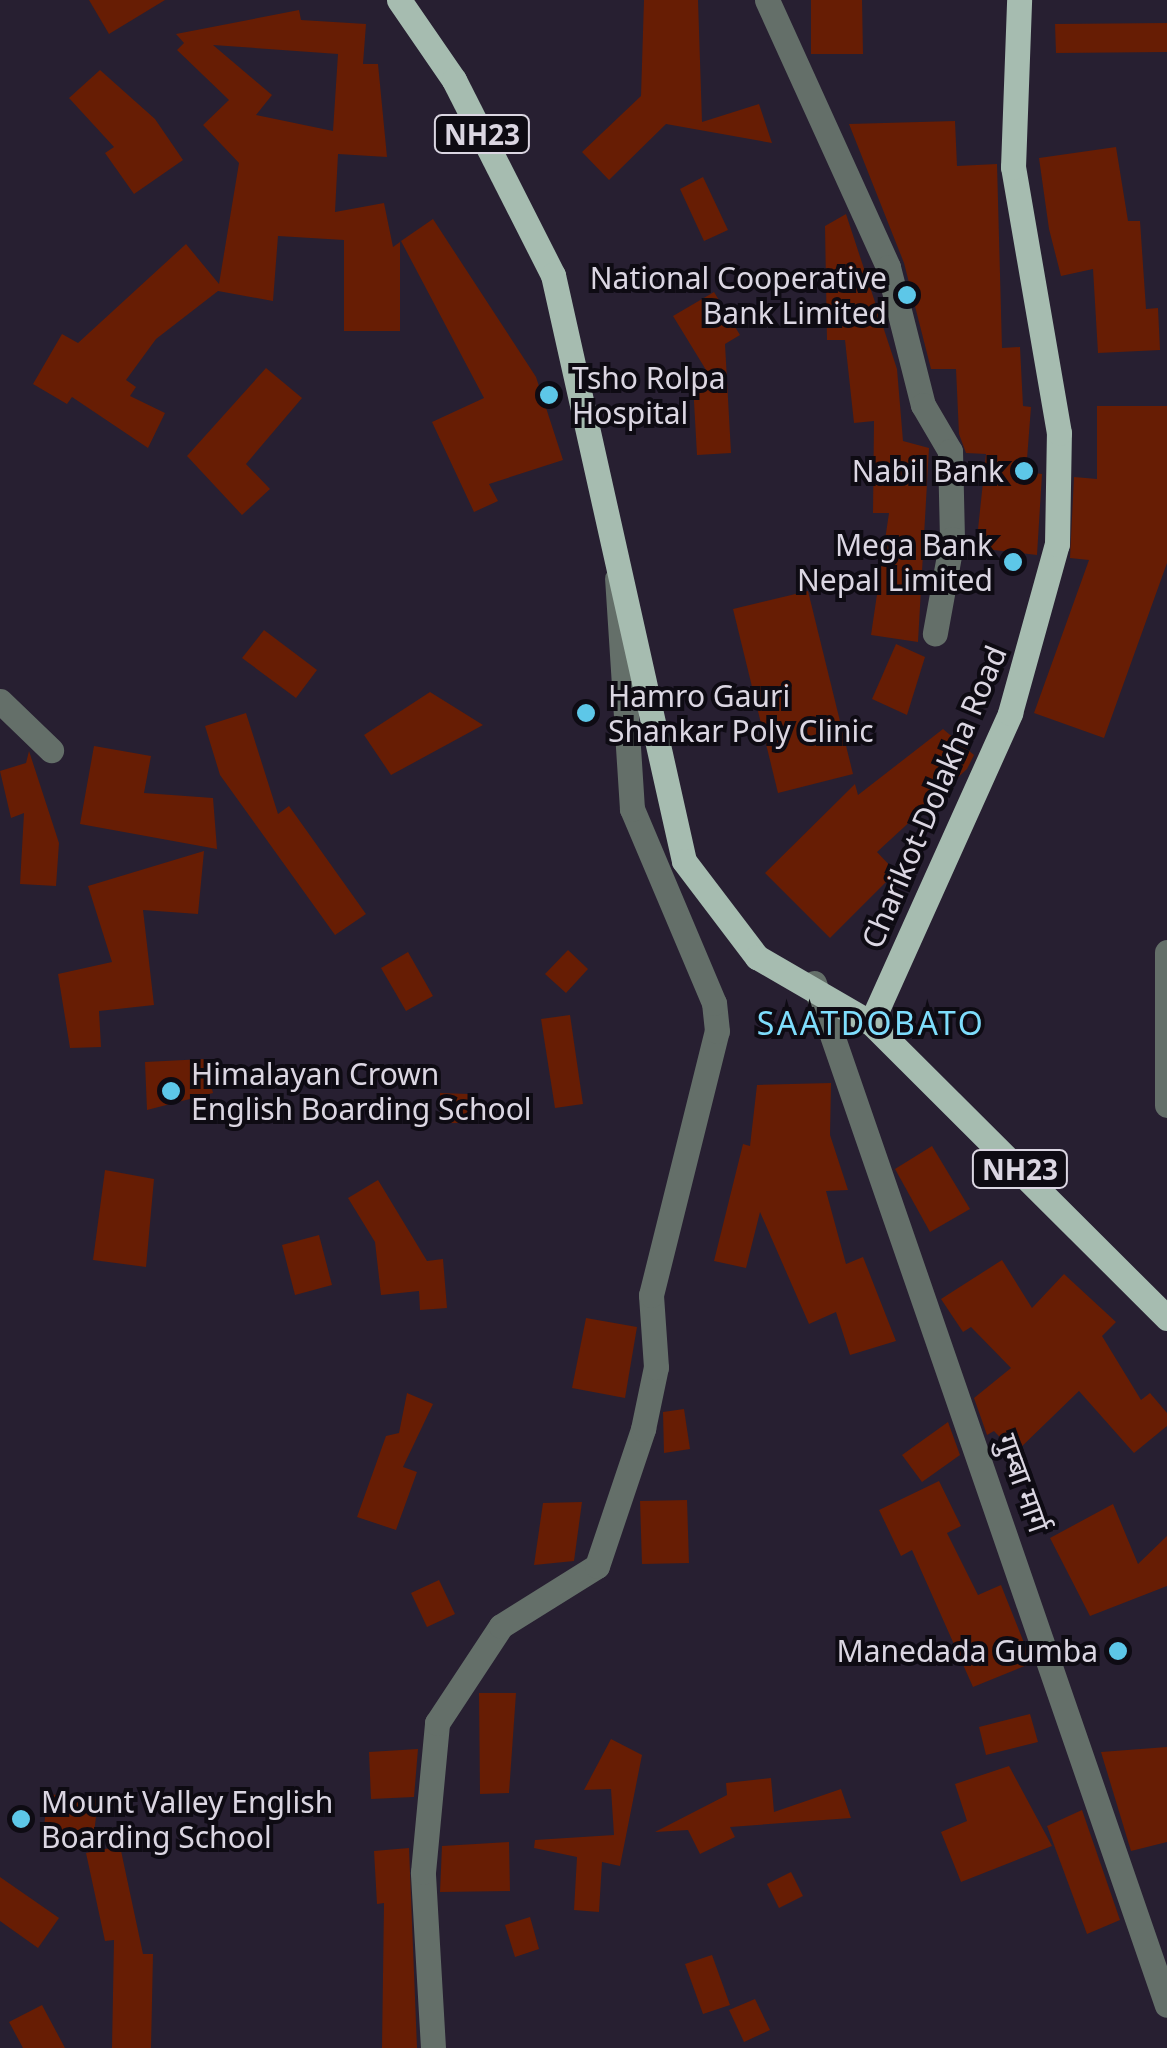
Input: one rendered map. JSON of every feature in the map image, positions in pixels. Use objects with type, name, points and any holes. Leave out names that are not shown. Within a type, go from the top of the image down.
[{"type":"main road","name":"NH23","points":[[398,0],[454,80],[553,275],[684,861],[757,957],[814,983],[870,1022],[1167,1318]]},
{"type":"main road","name":"Charikot-Dolakha Road","points":[[870,1022],[1010,714],[1057,544],[1059,433],[1013,167],[1019,0]]},
{"type":"street","points":[[767,0],[888,266],[923,405],[950,451],[952,539],[935,633]]},
{"type":"street","points":[[434,2048],[423,1872],[437,1723],[501,1626],[597,1566],[643,1428],[656,1367],[651,1295],[717,1032],[714,1003],[632,809],[614,633],[618,556]]},
{"type":"street","points":[[0,701],[51,750]]},
{"type":"street","points":[[1167,952],[1167,1105]]},
{"type":"street","name":"गुम्बा मार्ग","points":[[814,983],[1167,2006]]},
{"type":"building","points":[[89,0],[165,0],[109,34]]},
{"type":"building","points":[[644,0],[698,0],[702,122],[759,104],[772,143],[666,124],[609,180],[582,152],[641,96]]},
{"type":"building","points":[[811,0],[862,0],[863,54],[811,54]]},
{"type":"building","points":[[299,10],[301,20],[366,24],[363,64],[378,64],[387,157],[338,154],[335,212],[384,203],[393,247],[400,242],[400,331],[344,331],[344,240],[278,236],[273,301],[218,291],[156,339],[126,380],[136,387],[130,396],[165,413],[148,448],[72,397],[67,404],[33,384],[62,334],[78,343],[186,244],[219,284],[239,163],[203,125],[229,100],[177,50],[184,43],[176,34]],"holes":[[[213,45],[338,54],[333,131],[256,115],[272,95]]]},
{"type":"building","points":[[1167,23],[1167,52],[1056,53],[1055,24]]},
{"type":"building","points":[[100,70],[155,119],[183,160],[134,194],[105,153],[114,147],[69,98]]},
{"type":"building","points":[[955,121],[957,166],[997,164],[1002,348],[1020,347],[1023,406],[1031,407],[1026,472],[1042,474],[1037,555],[976,548],[986,454],[966,453],[959,434],[956,369],[931,369],[904,263],[849,124]]},
{"type":"building","points":[[1116,147],[1128,221],[1140,221],[1146,309],[1158,308],[1160,350],[1098,353],[1093,269],[1061,276],[1049,229],[1039,158]]},
{"type":"building","points":[[703,177],[728,230],[704,241],[680,189]]},
{"type":"building","points":[[846,214],[897,369],[903,441],[929,448],[918,642],[871,635],[889,513],[873,513],[874,421],[854,423],[845,340],[827,340],[825,226]]},
{"type":"building","points":[[433,219],[536,377],[563,460],[489,484],[498,501],[474,512],[432,422],[484,398],[401,241]]},
{"type":"building","points":[[714,292],[740,335],[725,344],[731,453],[697,455],[693,384],[714,383],[673,316]]},
{"type":"building","points":[[266,368],[302,398],[246,464],[270,489],[242,515],[187,456]]},
{"type":"building","points":[[1097,406],[1167,406],[1167,563],[1104,738],[1034,713],[1089,560],[1070,558],[1074,477],[1097,479]]},
{"type":"building","points":[[808,591],[853,774],[778,793],[733,609]]},
{"type":"building","points":[[264,630],[317,670],[296,698],[242,658]]},
{"type":"building","points":[[896,644],[925,657],[907,715],[872,699]]},
{"type":"building","points":[[430,692],[483,725],[391,775],[364,735]]},
{"type":"building","points":[[246,713],[278,814],[289,806],[366,914],[335,935],[220,775],[205,726]]},
{"type":"building","points":[[943,729],[974,755],[967,769],[877,852],[896,872],[830,938],[765,873],[855,784],[858,795]]},
{"type":"building","points":[[94,746],[151,756],[144,793],[213,798],[217,849],[80,824]]},
{"type":"building","points":[[29,751],[59,843],[56,886],[20,884],[24,813],[11,818],[0,771],[26,763]]},
{"type":"building","points":[[204,851],[198,914],[143,910],[154,1005],[99,1011],[101,1047],[70,1048],[58,974],[112,962],[88,886]]},
{"type":"building","points":[[568,950],[588,969],[566,993],[545,974]]},
{"type":"building","points":[[408,952],[433,996],[406,1011],[381,968]]},
{"type":"building","points":[[570,1015],[583,1104],[555,1108],[541,1019]]},
{"type":"building","points":[[204,1059],[213,1093],[147,1110],[145,1062]]},
{"type":"building","points":[[831,1083],[830,1135],[848,1190],[826,1191],[846,1264],[863,1257],[896,1341],[850,1355],[836,1312],[809,1324],[760,1212],[746,1268],[714,1261],[743,1144],[750,1146],[757,1085]]},
{"type":"building","points":[[440,1093],[468,1094],[467,1123],[441,1123]]},
{"type":"building","points":[[932,1146],[970,1209],[930,1232],[895,1169]]},
{"type":"building","points":[[105,1170],[154,1179],[146,1267],[93,1260]]},
{"type":"building","points":[[378,1180],[427,1261],[443,1259],[447,1308],[420,1310],[419,1291],[381,1295],[375,1242],[348,1198]]},
{"type":"building","points":[[319,1235],[332,1285],[295,1295],[282,1245]]},
{"type":"building","points":[[1002,1260],[1032,1308],[1064,1274],[1116,1322],[1102,1336],[1141,1400],[1150,1393],[1167,1413],[1167,1426],[1134,1453],[1079,1391],[1015,1453],[994,1431],[987,1435],[974,1398],[1011,1368],[971,1327],[963,1332],[941,1299]]},
{"type":"building","points":[[586,1318],[637,1327],[625,1398],[572,1388]]},
{"type":"building","points":[[407,1393],[433,1404],[403,1467],[417,1472],[396,1530],[357,1517],[386,1436],[399,1433]]},
{"type":"building","points":[[684,1409],[690,1449],[664,1453],[663,1412]]},
{"type":"building","points":[[948,1422],[960,1455],[922,1482],[902,1455]]},
{"type":"building","points":[[939,1481],[961,1526],[947,1533],[978,1595],[1001,1585],[1032,1663],[973,1687],[912,1550],[901,1556],[879,1510]]},
{"type":"building","points":[[687,1500],[689,1563],[642,1564],[640,1501]]},
{"type":"building","points":[[582,1502],[574,1561],[534,1565],[543,1503]]},
{"type":"building","points":[[1113,1504],[1138,1564],[1167,1536],[1167,1586],[1090,1616],[1050,1538]]},
{"type":"building","points":[[439,1580],[455,1614],[427,1627],[411,1593]]},
{"type":"building","points":[[479,1693],[516,1693],[509,1793],[480,1794]]},
{"type":"building","points":[[1030,1714],[1038,1742],[986,1755],[979,1727]]},
{"type":"building","points":[[611,1739],[642,1755],[620,1866],[602,1862],[599,1912],[574,1910],[577,1857],[534,1848],[535,1840],[614,1835],[611,1789],[584,1790]]},
{"type":"building","points":[[1167,1747],[1167,1842],[1131,1851],[1101,1752]]},
{"type":"building","points":[[418,1749],[414,1797],[371,1799],[369,1752]]},
{"type":"building","points":[[1009,1766],[1052,1846],[961,1882],[941,1832],[967,1821],[955,1784]]},
{"type":"building","points":[[771,1778],[774,1812],[841,1789],[851,1818],[730,1827],[735,1837],[700,1854],[688,1830],[655,1832],[727,1795],[726,1783]]},
{"type":"building","points":[[47,1794],[98,1799],[94,1834],[44,1829]]},
{"type":"building","points":[[1082,1810],[1120,1920],[1087,1934],[1047,1826]]},
{"type":"building","points":[[509,1842],[510,1891],[440,1892],[442,1846]]},
{"type":"building","points":[[120,1846],[143,1954],[153,1954],[151,2048],[112,2048],[114,1940],[105,1941],[86,1853]]},
{"type":"building","points":[[409,1848],[417,2048],[382,2048],[384,1903],[377,1904],[374,1851]]},
{"type":"building","points":[[791,1872],[803,1896],[779,1908],[767,1884]]},
{"type":"building","points":[[0,1877],[59,1918],[38,1948],[0,1921]]},
{"type":"building","points":[[530,1917],[539,1949],[515,1957],[505,1925]]},
{"type":"building","points":[[712,1955],[730,2005],[703,2014],[685,1964]]},
{"type":"building","points":[[755,1999],[770,2030],[744,2042],[729,2010]]},
{"type":"building","points":[[42,2005],[65,2048],[23,2048],[9,2022]]},
{"type":"place","name":"National Cooperative Bank Limited","points":[[907,295]]},
{"type":"place","name":"Tsho Rolpa Hospital","points":[[549,395]]},
{"type":"place","name":"Nabil Bank","points":[[1024,471]]},
{"type":"place","name":"Mega Bank Nepal Limited","points":[[1013,562]]},
{"type":"place","name":"Hamro Gauri Shankar Poly Clinic","points":[[586,713]]},
{"type":"place","name":"Himalayan Crown English Boarding School","points":[[171,1091]]},
{"type":"place","name":"Manedada Gumba","points":[[1118,1651]]},
{"type":"place","name":"Mount Valley English Boarding School","points":[[21,1819]]},
{"type":"district","name":"SAATDOBATO","points":[[871,1023]]}]
